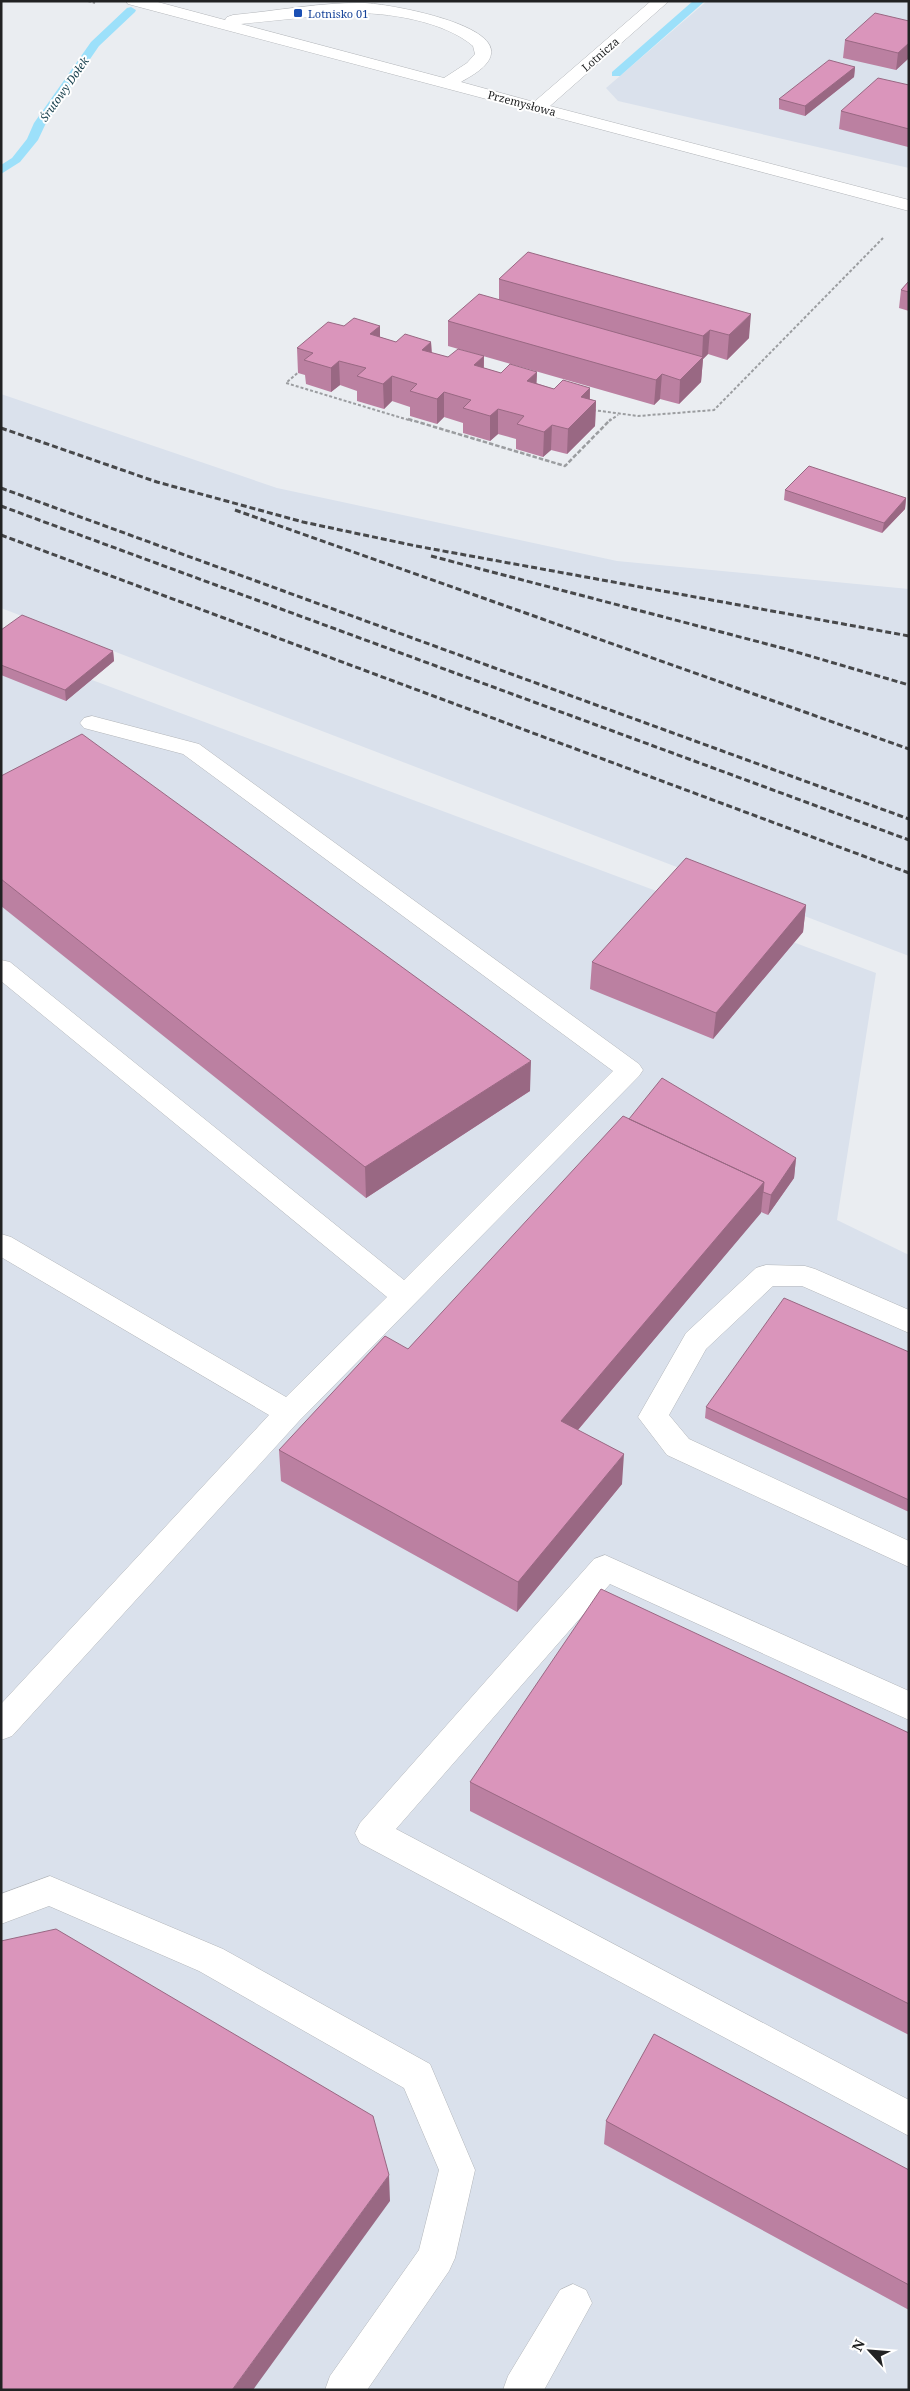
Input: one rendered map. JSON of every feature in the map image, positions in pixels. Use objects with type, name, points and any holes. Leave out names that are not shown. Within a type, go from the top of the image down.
[{"type":"street","name":"Przemysłowa","points":[[134,1],[909,206]]},
{"type":"street","name":"Lotnicza","points":[[538,107],[661,1]]},
{"type":"street","points":[[213,22],[364,8],[385,10],[446,25],[470,33],[483,47],[484,53],[478,60],[448,83]]},
{"type":"street","points":[[1,1726],[288,1414],[630,1070],[191,749],[92,722]]},
{"type":"street","points":[[1,968],[405,1296]]},
{"type":"street","points":[[1,1244],[288,1414]]},
{"type":"street","points":[[909,1322],[805,1276],[766,1275],[696,1341],[653,1417],[678,1447],[909,1555]]},
{"type":"street","points":[[909,1706],[605,1568],[372,1833],[909,2119]]},
{"type":"street","points":[[1,1909],[50,1891],[211,1960],[417,2076],[457,2170],[436,2258],[344,2390]]},
{"type":"street","points":[[522,2390],[574,2303]]},
{"type":"path","points":[[591,409],[632,416],[714,410],[894,226],[890,213],[881,210],[891,201]]},
{"type":"path","points":[[306,366],[286,384],[565,466],[607,422],[618,415]]},
{"type":"shaded area","points":[[707,1],[909,1],[909,168],[618,101],[606,88]]},
{"type":"shaded area","points":[[1,394],[277,488],[617,561],[909,589],[909,956],[1,608]]},
{"type":"shaded area","points":[[1,646],[876,973],[837,1220],[909,1255],[909,2390],[1,2390]]},
{"type":"building","points":[[875,13],[909,21],[909,43],[898,53],[845,40]]},
{"type":"building","points":[[829,60],[855,67],[805,106],[779,99]]},
{"type":"building","points":[[878,78],[909,85],[909,129],[841,111]]},
{"type":"building","points":[[528,252],[751,314],[729,335],[710,330],[703,336],[499,279]]},
{"type":"building","points":[[909,281],[909,292],[901,290]]},
{"type":"building","points":[[479,294],[703,357],[680,380],[662,374],[656,380],[448,321]]},
{"type":"building","points":[[354,318],[380,326],[370,334],[396,342],[405,334],[431,342],[422,350],[448,357],[458,349],[484,356],[474,365],[501,373],[510,364],[537,372],[527,381],[554,389],[563,380],[590,388],[581,397],[596,401],[568,429],[552,425],[544,432],[517,424],[524,416],[498,409],[490,416],[463,408],[471,400],[444,392],[437,399],[410,391],[417,384],[392,376],[383,384],[357,376],[366,368],[339,361],[331,368],[304,360],[313,353],[297,348],[328,322],[344,326]]},
{"type":"building","points":[[809,466],[906,498],[884,523],[785,490]]},
{"type":"building","points":[[22,615],[113,651],[65,690],[1,665],[1,630]]},
{"type":"building","points":[[82,734],[531,1061],[365,1167],[1,879],[1,776]]},
{"type":"building","points":[[686,858],[806,905],[716,1013],[592,962]]},
{"type":"building","points":[[662,1078],[796,1158],[771,1195],[763,1192],[764,1182],[629,1119]]},
{"type":"building","points":[[623,1116],[764,1182],[561,1421],[624,1454],[518,1582],[279,1450],[385,1336],[408,1349]]},
{"type":"building","points":[[784,1298],[909,1352],[909,1500],[706,1407]]},
{"type":"building","points":[[601,1589],[909,1733],[909,2004],[470,1782]]},
{"type":"building","points":[[56,1929],[373,2116],[389,2175],[232,2390],[1,2390],[1,1941]]},
{"type":"building","points":[[654,2034],[909,2170],[909,2285],[606,2121]]},
{"type":"waterway","points":[[616,74],[700,1]]},
{"type":"waterway","name":"Śrutowy Dołek","points":[[1,171],[16,160],[32,140],[40,123],[95,44],[131,10]]},
{"type":"railway","points":[[1,428],[157,482],[303,522],[416,546],[909,636]]},
{"type":"railway","points":[[1,488],[909,819]]},
{"type":"railway","points":[[1,506],[909,840]]},
{"type":"railway","points":[[235,510],[909,749]]},
{"type":"railway","points":[[1,535],[909,873]]},
{"type":"railway","points":[[431,556],[786,649],[909,685]]},
{"type":"place","name":"Lotnisko 01","points":[[298,13]]}]
